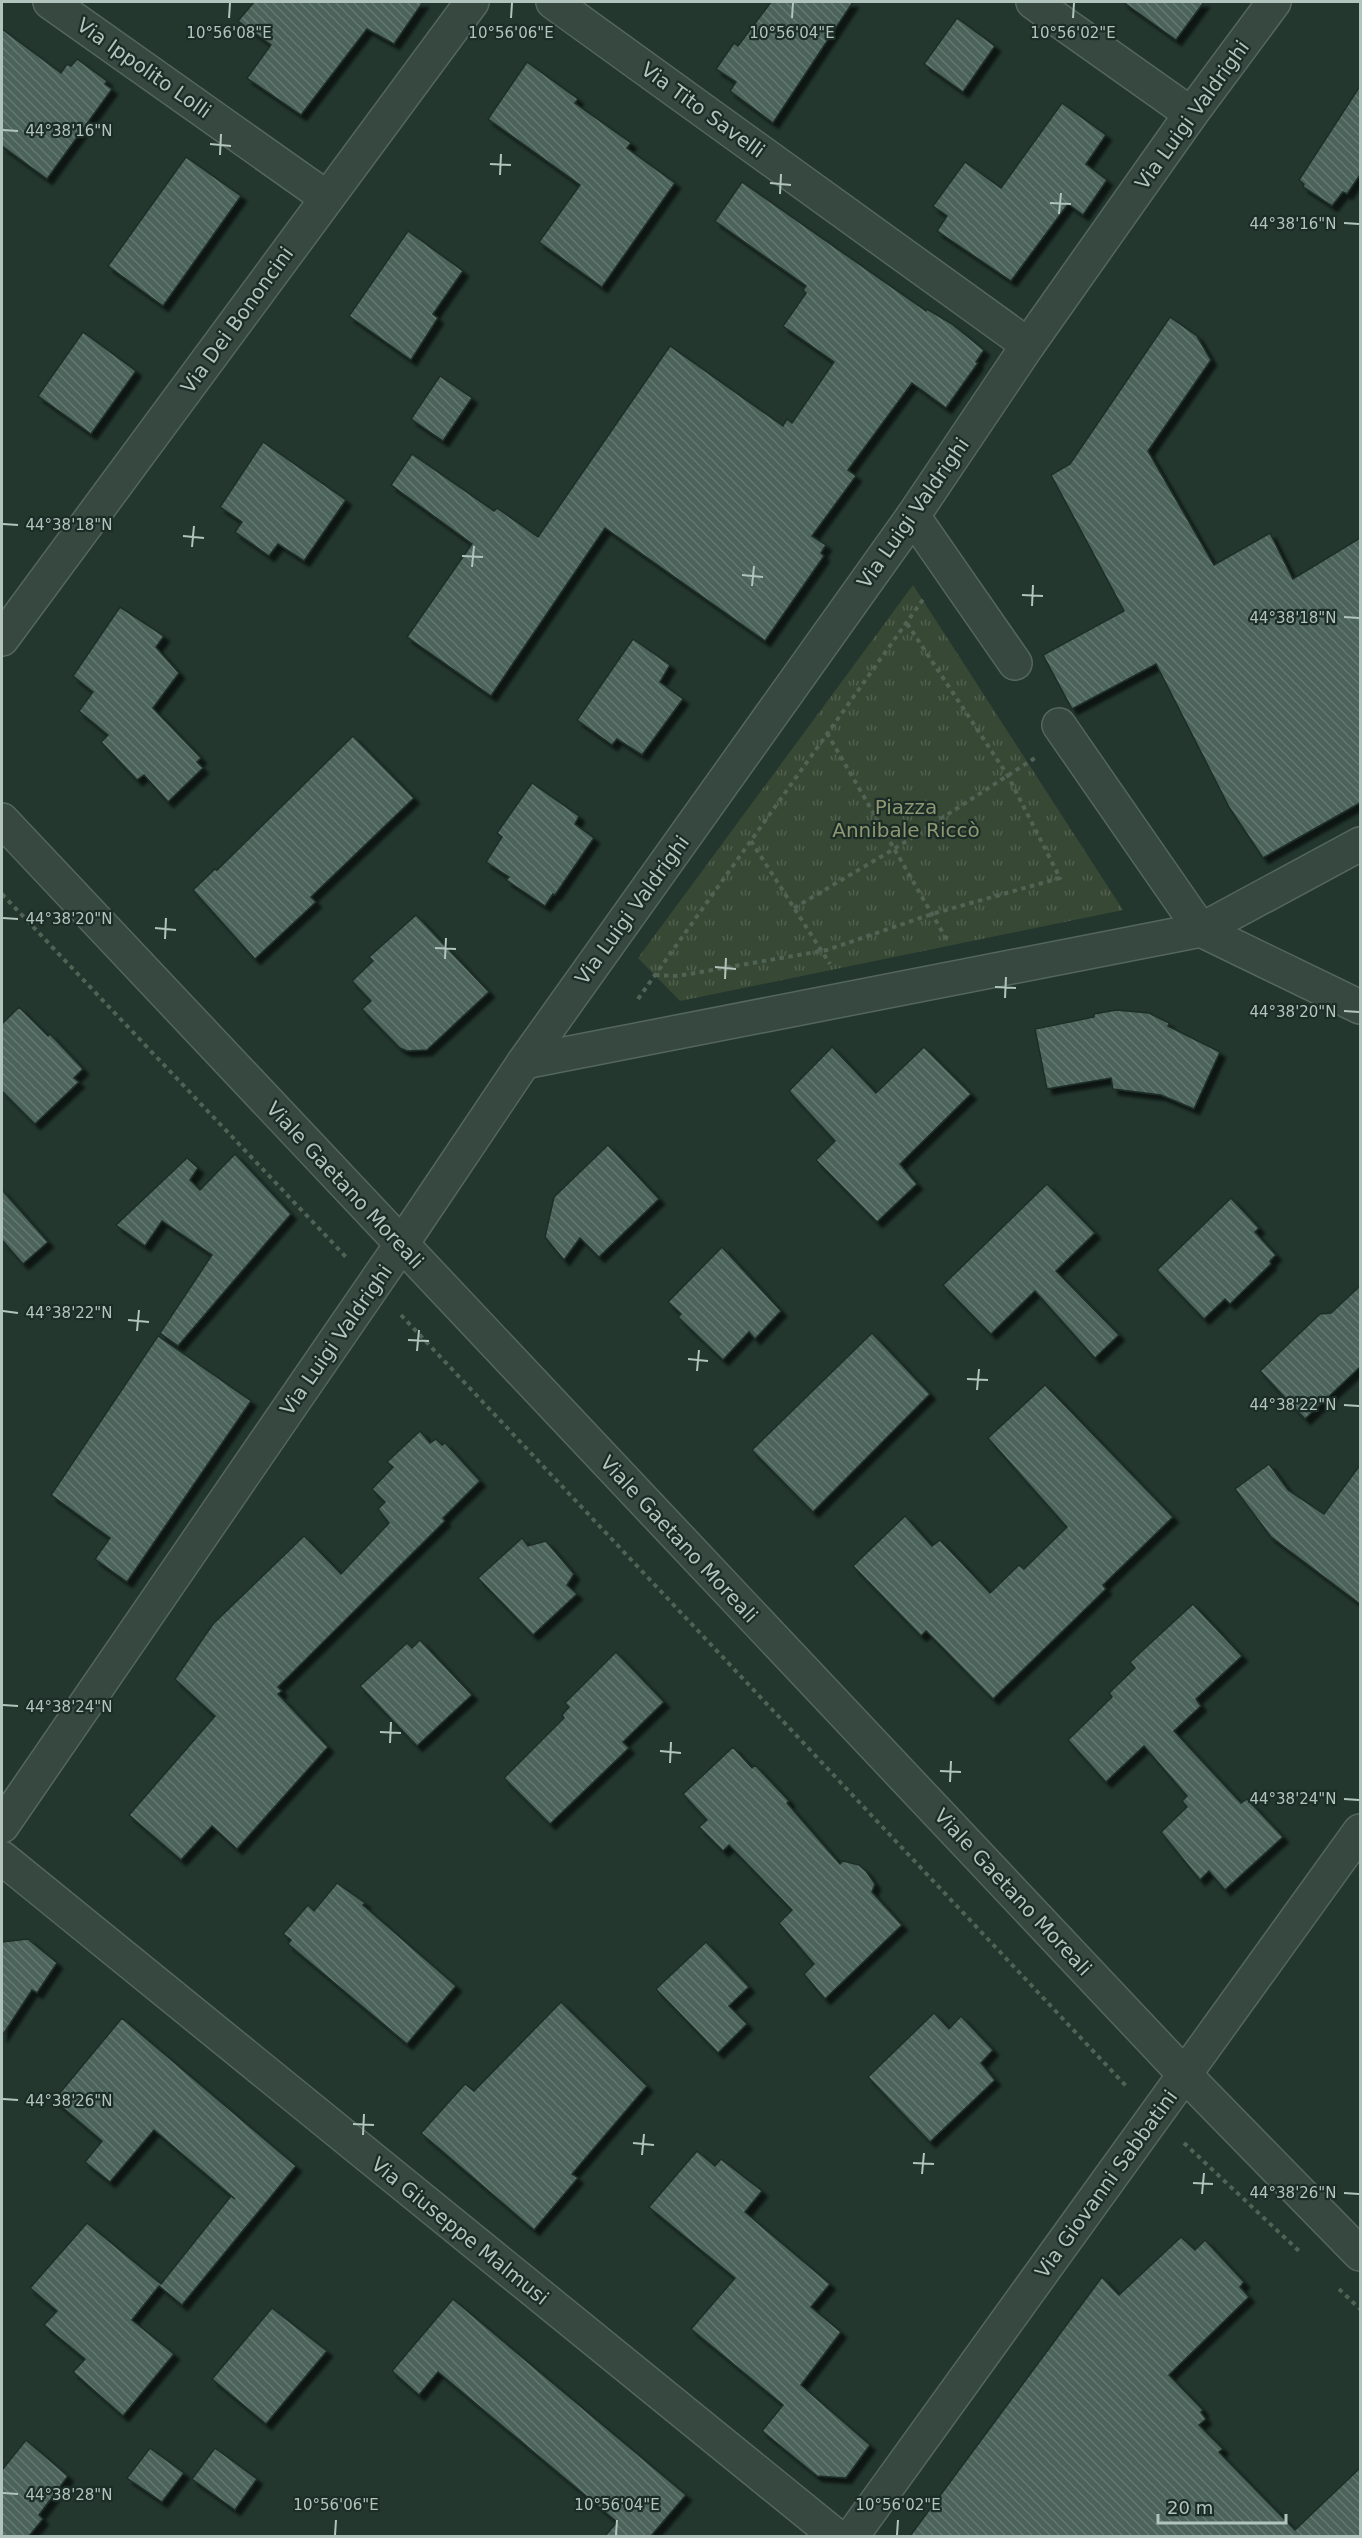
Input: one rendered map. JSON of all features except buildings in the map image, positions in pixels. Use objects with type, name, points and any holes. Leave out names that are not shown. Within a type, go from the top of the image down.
[{"type":"street","name":"Via Ippolito Lolli","points":[[50,2],[327,198]]},
{"type":"street","name":"Via Dei Bononcini","points":[[2,639],[472,2]]},
{"type":"street","name":"Via Tito Savelli","points":[[553,2],[1028,345]]},
{"type":"street","points":[[1033,2],[1191,114]]},
{"type":"street","name":"Via Luigi Valdrighi","points":[[2,1826],[524,1062],[913,516],[1028,345],[1191,114],[1274,2]]},
{"type":"street","points":[[913,516],[1015,663]]},
{"type":"street","points":[[1062,730],[1201,930],[1360,1007]]},
{"type":"street","name":"Viale Gaetano Moreali","points":[[2,820],[1185,2074],[1360,2253]]},
{"type":"street","points":[[524,1062],[1201,930],[1360,844]]},
{"type":"street","name":"Via Giovanni Sabbatini","points":[[852,2536],[1360,1831]]},
{"type":"street","name":"Via Giuseppe Malmusi","points":[[2,1858],[836,2536]]},
{"type":"path","points":[[604,1046],[924,600],[938,552]]},
{"type":"path","points":[[655,975],[678,976],[822,951],[932,914],[1059,878],[1008,776],[906,622]]},
{"type":"path","points":[[794,908],[894,849],[1008,776],[1062,730]]},
{"type":"path","points":[[827,733],[968,976]]},
{"type":"path","points":[[751,841],[852,998]]},
{"type":"path","points":[[2,894],[1155,2116],[1300,2253]]},
{"type":"path","points":[[1335,2285],[1360,2309]]},
{"type":"green space","name":"Piazza Annibale Riccò","points":[[913,585],[1123,910],[680,1001],[638,958]]}]
